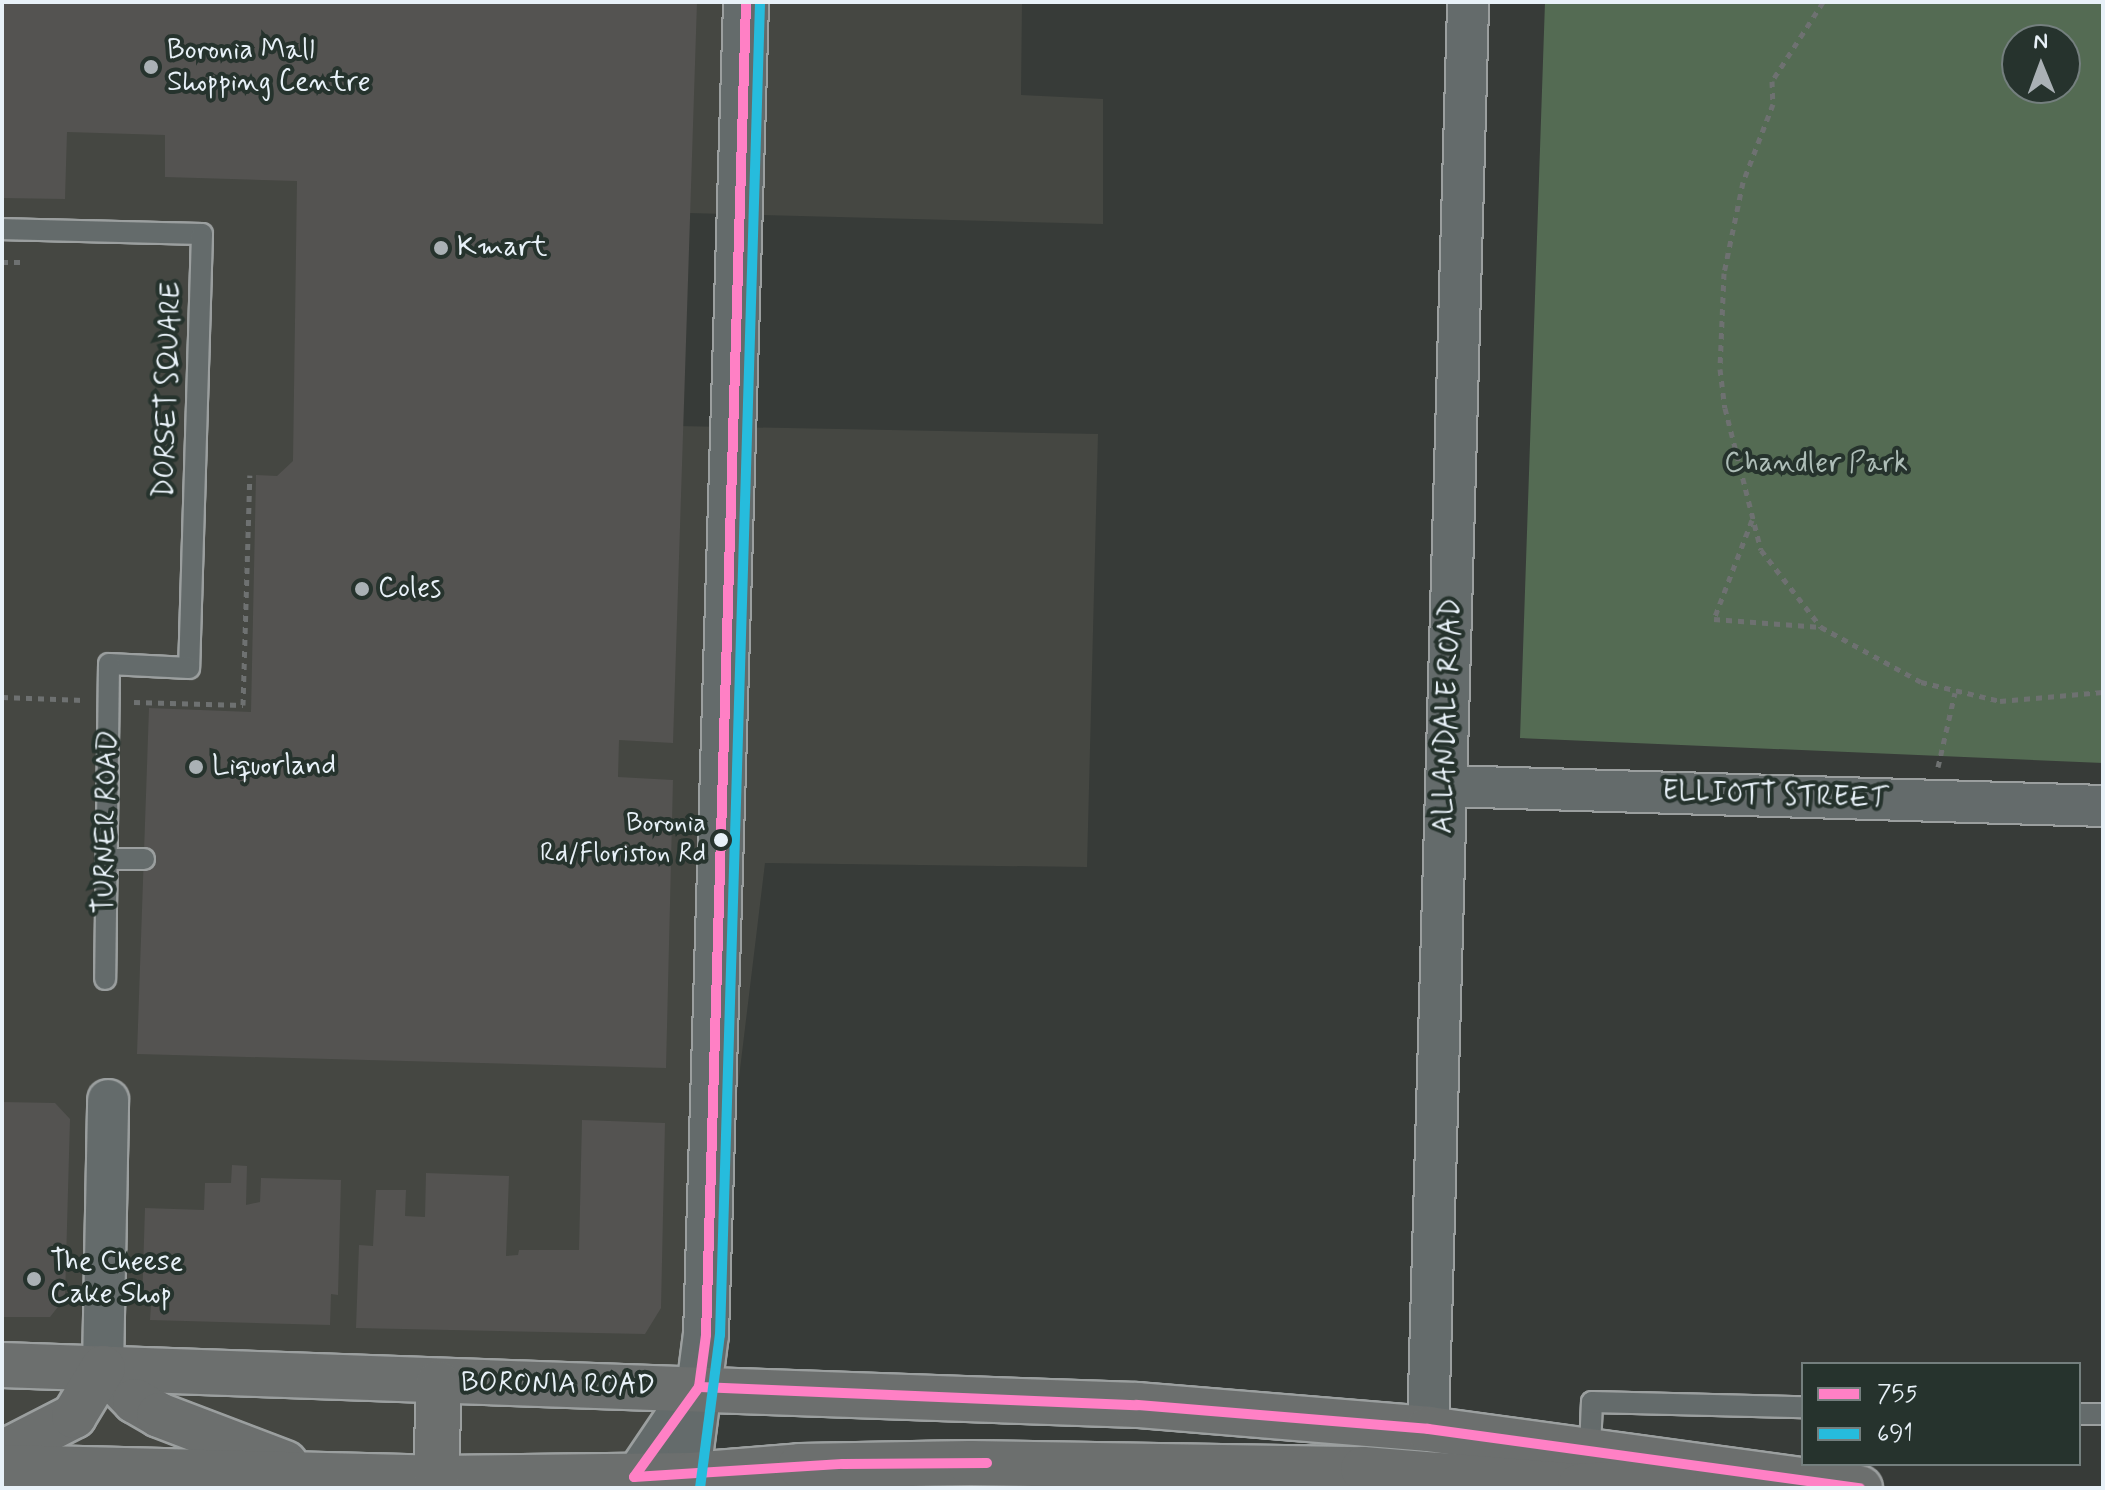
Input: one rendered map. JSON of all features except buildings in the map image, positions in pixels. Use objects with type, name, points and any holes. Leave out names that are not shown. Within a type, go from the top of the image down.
[{"type":"main road","points":[[688,1482],[706,1335],[717,1052],[746,2]]},
{"type":"main road","name":"BORONIA ROAD","points":[[2,1365],[438,1383],[699,1387],[1137,1405],[1428,1429],[1590,1449],[1739,1479],[1860,1488]]},
{"type":"main road","points":[[2,1453],[74,1416],[103,1368],[135,1401],[159,1415],[323,1476]]},
{"type":"main road","points":[[437,1478],[438,1383]]},
{"type":"main road","points":[[632,1482],[699,1387]]},
{"type":"main road","name":"BORONIA ROAD","points":[[2,1467],[147,1480],[323,1476],[522,1483],[688,1482],[843,1464],[970,1463],[1363,1469],[1580,1486],[1739,1479]]},
{"type":"street","name":"ALLANDALE ROAD","points":[[1428,1429],[1468,2]]},
{"type":"street","name":"ELLIOTT STREET","points":[[1446,786],[2103,806]]},
{"type":"street","points":[[103,1368],[108,1100]]},
{"type":"lane","name":"DORSET SQUARE","points":[[2,229],[202,234],[189,668],[109,664]]},
{"type":"lane","name":"TURNER ROAD","points":[[105,979],[109,664]]},
{"type":"lane","points":[[108,859],[144,859]]},
{"type":"lane","points":[[1590,1449],[1592,1402],[1801,1407]]},
{"type":"lane","points":[[2081,1414],[2103,1414]]},
{"type":"path","points":[[1823,2],[1772,81],[1773,104],[1743,182],[1724,273],[1725,408],[1761,550],[1821,627],[1882,664],[1955,693],[2000,701],[2103,692]]},
{"type":"path","points":[[2,262],[24,262]]},
{"type":"path","points":[[1752,519],[1714,619],[1821,627]]},
{"type":"path","points":[[1931,801],[1955,693]]},
{"type":"shaded area","points":[[2,2],[1022,2],[1021,95],[1103,99],[1103,224],[688,213],[677,426],[1098,434],[1087,867],[765,863],[691,1474],[843,1464],[848,1488],[2,1488]]},
{"type":"green space","name":"Chandler Park","points":[[1545,2],[2103,2],[2103,763],[1520,738]]},
{"type":"transit line","name":"755","points":[[634,1477],[699,1387],[706,1335],[746,2]]},
{"type":"transit line","name":"691","points":[[700,1488],[720,1335],[760,2]]},
{"type":"transit line","name":"755","points":[[699,1387],[1137,1405],[1428,1429],[1860,1488]]},
{"type":"transit line","name":"755","points":[[634,1477],[843,1464],[987,1463]]},
{"type":"place","name":"Boronia Mall Shopping Centre","points":[[151,67]]},
{"type":"place","name":"Kmart","points":[[441,248]]},
{"type":"place","name":"Coles","points":[[362,589]]},
{"type":"place","name":"Liquorland","points":[[196,767]]},
{"type":"place","name":"Boronia Rd/Floriston Rd","points":[[721,840]]},
{"type":"place","name":"The Cheese Cake Shop","points":[[34,1279]]}]
